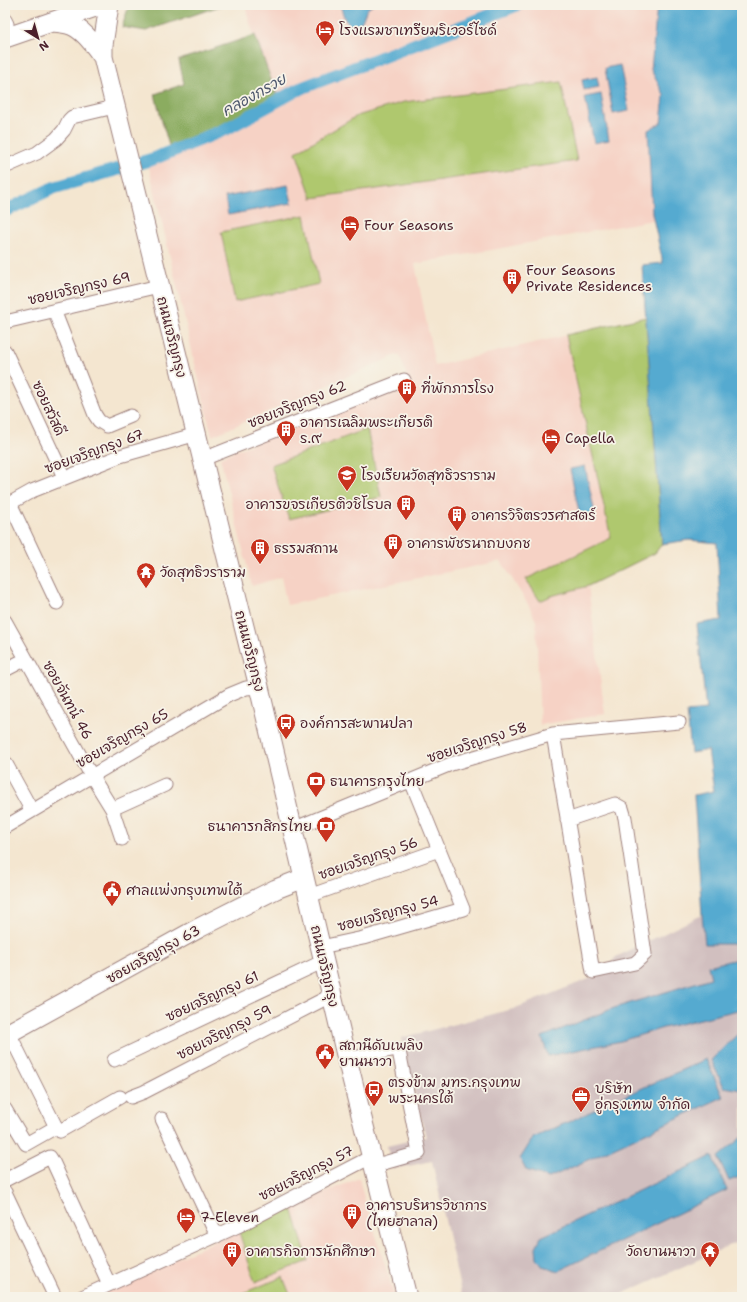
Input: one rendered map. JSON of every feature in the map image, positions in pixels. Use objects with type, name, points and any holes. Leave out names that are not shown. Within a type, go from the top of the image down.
[{"type":"main road","points":[[5,27],[57,10],[101,5]]},
{"type":"main road","name":"ถนนเจริญกรุง","points":[[109,5],[103,45],[103,58],[114,107],[130,165],[197,434],[372,1162],[407,1297]]},
{"type":"main road","points":[[57,10],[68,24],[78,30],[94,44],[103,58]]},
{"type":"main road","name":"ซอยเจริญกรุง 63","points":[[7,1034],[199,928],[276,889],[306,887]]},
{"type":"street","points":[[5,167],[37,153],[56,139],[72,117],[114,107]]},
{"type":"street","name":"ซอยเจริญกรุง 69","points":[[5,322],[159,286]]},
{"type":"street","points":[[56,311],[57,318],[99,422],[107,426],[131,416]]},
{"type":"street","name":"ซอยสวัสดี","points":[[5,351],[64,477]]},
{"type":"street","name":"ซอยเจริญกรุง 62","points":[[203,459],[404,380]]},
{"type":"street","name":"ซอยเจริญกรุง 67","points":[[8,504],[32,491],[64,477],[120,456],[197,434]]},
{"type":"street","points":[[8,504],[57,603]]},
{"type":"street","name":"ซอยจันทน์ 46","points":[[5,621],[91,775],[112,809],[122,839]]},
{"type":"street","points":[[5,670],[26,659]]},
{"type":"street","name":"ซอยเจริญกรุง 65","points":[[5,827],[229,695],[246,688],[259,687]]},
{"type":"street","name":"ซอยเจริญกรุง 58","points":[[293,829],[451,764],[553,734],[679,722]]},
{"type":"street","points":[[553,734],[567,820],[593,972],[635,963],[645,954],[625,818],[622,808],[615,804],[567,820]]},
{"type":"street","points":[[5,762],[32,811]]},
{"type":"street","points":[[411,781],[439,850]]},
{"type":"street","points":[[112,809],[165,785]]},
{"type":"street","name":"ซอยเจริญกรุง 56","points":[[306,887],[439,850]]},
{"type":"street","name":"ซอยเจริญกรุง 54","points":[[322,954],[362,938],[463,909],[439,850]]},
{"type":"street","name":"ซอยเจริญกรุง 61","points":[[114,1060],[322,954]]},
{"type":"street","name":"ซอยเจริญกรุง 59","points":[[56,1127],[60,1131],[126,1097],[144,1092],[332,994]]},
{"type":"street","points":[[5,1109],[26,1144],[56,1127],[7,1034]]},
{"type":"street","name":"ซอยเจริญกรุง 57","points":[[82,1297],[217,1236],[372,1162],[419,1153],[399,1052],[397,1049],[347,1059]]},
{"type":"street","points":[[162,1119],[217,1236]]},
{"type":"street","points":[[5,1180],[50,1158],[109,1284]]},
{"type":"street","points":[[5,1192],[55,1297]]},
{"type":"shaded area","name":"โรงแรมชาเทรียมริเวอร์ไซด์","points":[[245,5],[501,5],[360,59],[277,96],[249,21]]},
{"type":"shaded area","points":[[523,5],[657,5],[651,70],[664,95],[661,123],[648,130],[653,220],[415,264],[435,366],[646,317],[662,544],[655,553],[588,586],[605,714],[540,725],[536,621],[529,606],[501,561],[287,605],[281,577],[252,586],[220,457],[409,382],[399,354],[212,436],[148,163],[228,130],[301,91]]},
{"type":"shaded area","name":"บริษัท อู่กรุงเทพ จำกัด","points":[[702,915],[705,944],[742,944],[742,958],[708,966],[711,978],[654,996],[663,1028],[742,1009],[742,1030],[711,1060],[724,1087],[742,1090],[742,1137],[718,1157],[729,1181],[742,1176],[742,1240],[615,1297],[462,1297],[432,1161],[393,1169],[387,1146],[426,1137],[401,1038],[513,1009],[599,975],[616,957]]},
{"type":"shaded area","points":[[359,1178],[395,1297],[94,1297],[237,1231]]},
{"type":"green space","points":[[129,5],[223,5],[146,31],[122,27]]},
{"type":"green space","points":[[255,35],[277,96],[224,126],[170,149],[155,94],[184,84],[179,60]]},
{"type":"green space","points":[[561,82],[577,161],[312,198],[296,152],[357,116],[404,102]]},
{"type":"green space","points":[[305,215],[319,284],[235,302],[221,232]]},
{"type":"green space","points":[[646,317],[662,544],[655,553],[588,586],[551,596],[540,601],[526,579],[611,538],[566,335]]},
{"type":"green space","points":[[367,429],[381,497],[289,519],[271,465]]},
{"type":"green space","points":[[292,1208],[308,1261],[255,1282],[239,1232]]},
{"type":"green space","points":[[283,1277],[291,1297],[233,1297]]},
{"type":"water","points":[[340,5],[373,5],[367,9],[362,21],[357,25],[350,25],[345,20]]},
{"type":"water","points":[[657,5],[742,5],[742,944],[705,944],[694,795],[714,791],[708,750],[691,753],[687,712],[706,710],[697,624],[721,620],[717,543],[689,540],[662,544],[642,265],[663,263],[652,213],[648,130],[661,123],[664,95],[651,70]]},
{"type":"water","points":[[620,65],[629,111],[613,114],[605,68]]},
{"type":"water","points":[[597,77],[599,87],[584,90],[582,80]]},
{"type":"water","points":[[601,94],[609,140],[594,143],[585,97]]},
{"type":"water","points":[[288,185],[292,203],[228,215],[225,197]]},
{"type":"water","points":[[585,466],[595,514],[580,517],[570,469]]},
{"type":"water","points":[[742,958],[742,1009],[663,1028],[621,1041],[548,1056],[542,1037],[614,1008],[711,978],[708,966]]},
{"type":"water","points":[[742,1030],[742,1090],[724,1087],[711,1060]]},
{"type":"water","points":[[706,1059],[723,1097],[549,1178],[526,1170],[520,1159],[533,1138]]},
{"type":"water","points":[[742,1137],[742,1176],[729,1181],[718,1157]]},
{"type":"water","points":[[712,1156],[727,1190],[558,1271],[543,1266],[537,1258],[536,1247],[541,1237]]},
{"type":"waterway","name":"คลองกรวย","points":[[5,211],[53,188],[153,159],[226,129],[299,89],[517,5]]},
{"type":"place","name":"โรงแรมชาเทรียมริเวอร์ไซด์","points":[[325,47]]},
{"type":"place","name":"Four Seasons","points":[[350,242]]},
{"type":"place","name":"Four Seasons Private Residences","points":[[512,295]]},
{"type":"place","name":"ที่พักภารโรง","points":[[407,405]]},
{"type":"place","name":"อาคารเฉลิมพระเกียรติ ร.๙","points":[[286,447]]},
{"type":"place","name":"Capella","points":[[551,455]]},
{"type":"place","name":"โรงเรียนวัดสุทธิวราราม","points":[[347,492]]},
{"type":"place","name":"อาคารขจรเกียรติวชิโรบล","points":[[406,521]]},
{"type":"place","name":"อาคารวิจิตรวรศาสตร์","points":[[457,532]]},
{"type":"place","name":"อาคารพัชรนาถบงกช","points":[[393,560]]},
{"type":"place","name":"ธรรมสถาน","points":[[260,565]]},
{"type":"place","name":"วัดสุทธิวราราม","points":[[146,589]]},
{"type":"place","name":"องค์การสะพานปลา","points":[[286,740]]},
{"type":"place","name":"ธนาคารกรุงไทย","points":[[316,798]]},
{"type":"place","name":"ธนาคารกสิกรไทย","points":[[326,843]]},
{"type":"place","name":"ศาลแพ่งกรุงเทพใต้","points":[[112,907]]},
{"type":"place","name":"สถานีดับเพลิง ยานนาวา","points":[[325,1070]]},
{"type":"place","name":"ตรงข้าม มทร.กรุงเทพ พระนครใต้","points":[[374,1107]]},
{"type":"place","name":"บริษัท อู่กรุงเทพ จำกัด","points":[[581,1113]]},
{"type":"place","name":"อาคารบริหารวิชาการ (ไทยฮาลาล)","points":[[352,1230]]},
{"type":"place","name":"7-Eleven","points":[[186,1234]]},
{"type":"place","name":"อาคารกิจการนักศึกษา","points":[[232,1268]]},
{"type":"place","name":"วัดยานนาวา","points":[[710,1268]]}]
